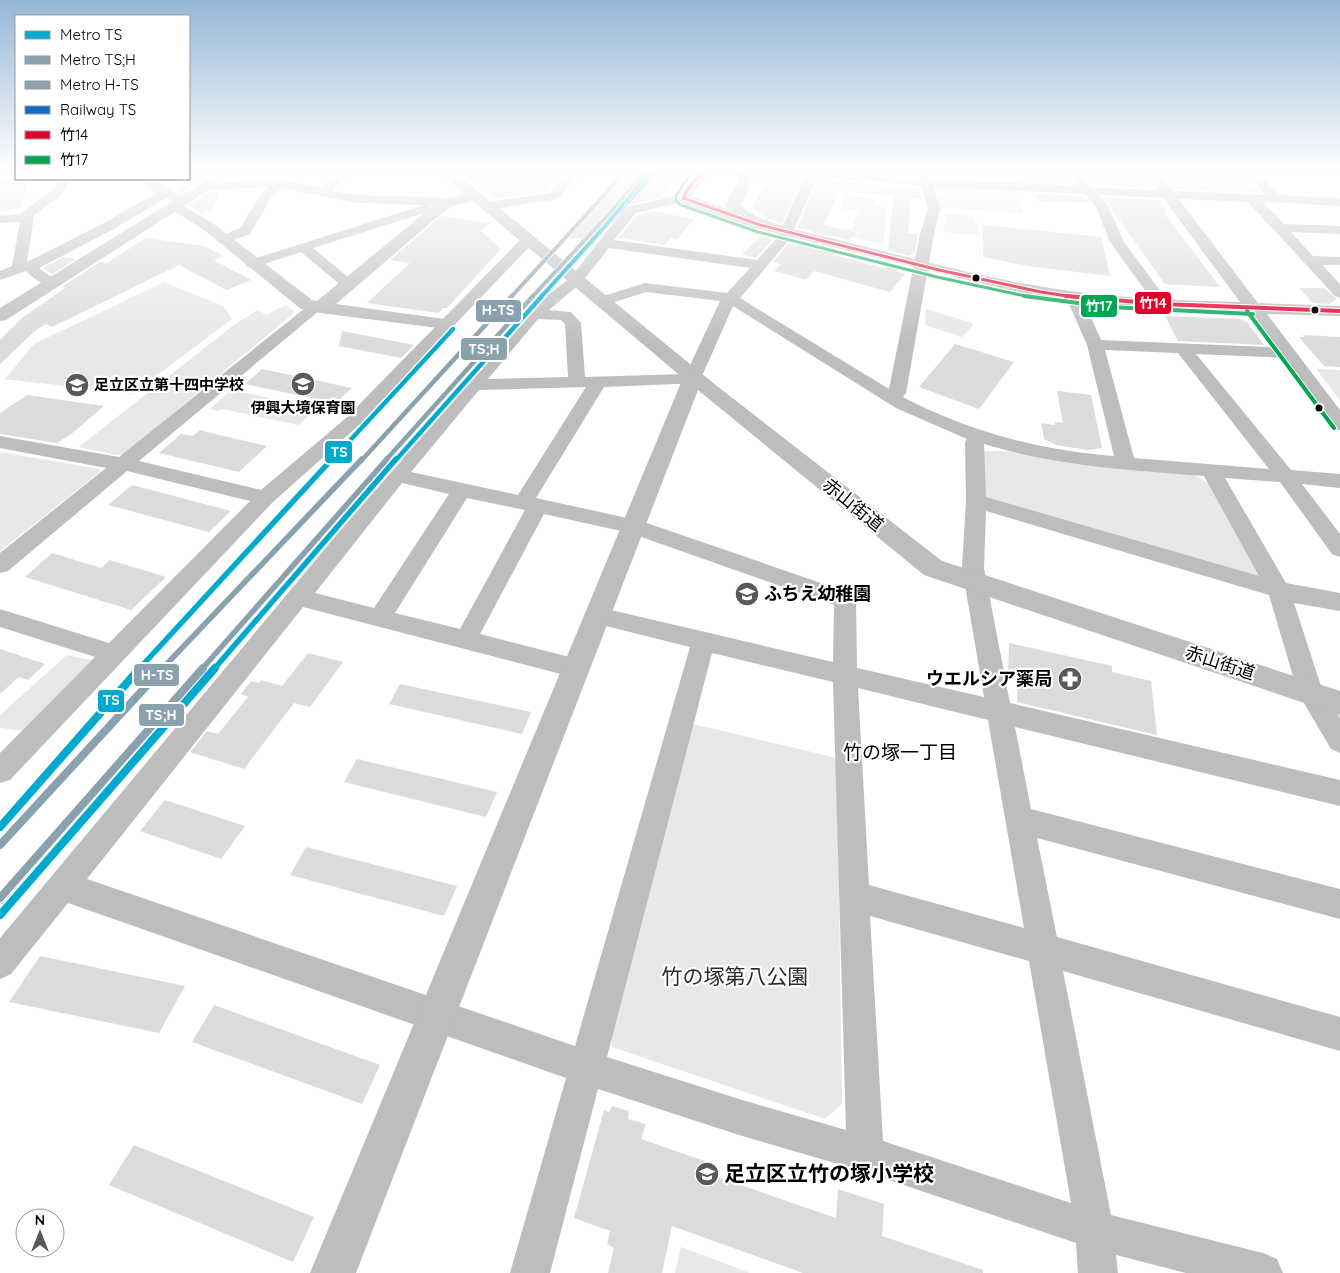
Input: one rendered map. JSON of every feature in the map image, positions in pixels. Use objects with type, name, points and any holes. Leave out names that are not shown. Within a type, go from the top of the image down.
[{"type":"main road","points":[[0,316],[142,227]]},
{"type":"street","points":[[25,267],[27,227]]},
{"type":"street","points":[[0,276],[25,267],[106,227]]},
{"type":"street","points":[[209,227],[252,264],[307,305],[446,324]]},
{"type":"street","points":[[223,240],[245,231],[247,227]]},
{"type":"street","points":[[252,264],[364,227]]},
{"type":"street","points":[[0,565],[417,227]]},
{"type":"street","name":"赤山街道","points":[[513,227],[694,377],[933,568],[1340,703]]},
{"type":"street","points":[[0,963],[397,476],[534,314],[576,280],[617,227]]},
{"type":"street","points":[[769,227],[922,266],[1014,287],[1074,297],[1162,304],[1340,311]]},
{"type":"street","points":[[333,1273],[694,377],[726,304],[783,239],[789,227]]},
{"type":"street","points":[[892,398],[897,393],[930,227]]},
{"type":"street","points":[[1111,227],[1117,242],[1162,304]]},
{"type":"street","points":[[1192,227],[1340,424]]},
{"type":"street","points":[[1280,228],[1340,230]]},
{"type":"street","points":[[1280,228],[1340,293]]},
{"type":"street","points":[[0,771],[264,498],[352,422],[528,240]]},
{"type":"street","points":[[605,243],[759,265]]},
{"type":"street","points":[[303,247],[348,284]]},
{"type":"street","points":[[1310,260],[1340,261]]},
{"type":"street","points":[[25,267],[43,279],[56,281]]},
{"type":"street","points":[[602,300],[645,287],[730,298],[892,398],[928,417],[978,437],[1051,455],[1126,464],[1340,481]]},
{"type":"street","points":[[1074,297],[1095,345],[1126,464]]},
{"type":"street","points":[[534,314],[565,315],[573,323],[577,382]]},
{"type":"street","points":[[1095,345],[1287,353]]},
{"type":"street","points":[[1182,348],[1286,477],[1340,549]]},
{"type":"street","points":[[474,385],[598,382],[694,377]]},
{"type":"street","points":[[466,639],[531,503],[598,382]]},
{"type":"street","points":[[978,437],[974,442],[976,501],[973,568],[975,582],[998,712],[1045,950],[1095,1230],[1098,1273]]},
{"type":"street","points":[[0,442],[124,464],[264,498]]},
{"type":"street","points":[[1210,471],[1278,589],[1305,677],[1312,693],[1340,741]]},
{"type":"street","points":[[397,476],[634,526],[844,600],[845,674],[865,1154]]},
{"type":"street","points":[[380,618],[462,490]]},
{"type":"street","points":[[976,501],[1297,595],[1340,602]]},
{"type":"street","points":[[298,597],[576,668]]},
{"type":"street","points":[[598,616],[1340,793]]},
{"type":"street","points":[[0,618],[114,654]]},
{"type":"street","points":[[530,1273],[588,1068],[703,642]]},
{"type":"street","points":[[1020,820],[1340,904]]},
{"type":"street","points":[[63,886],[588,1068],[739,1117],[865,1154],[1095,1230],[1263,1273]]},
{"type":"street","points":[[855,896],[1340,1034]]},
{"type":"green space","points":[[853,227],[885,227],[883,245],[854,238],[858,233],[839,228],[852,229]]},
{"type":"green space","points":[[944,227],[978,227],[978,236],[944,232]]},
{"type":"green space","points":[[164,282],[223,306],[232,319],[132,394],[5,379],[34,344]]},
{"type":"green space","points":[[286,305],[294,311],[293,314],[124,454],[117,455],[79,447],[235,324],[258,310],[266,315]]},
{"type":"green space","points":[[926,309],[972,323],[973,325],[962,337],[927,326],[925,324]]},
{"type":"green space","points":[[1316,369],[1340,370],[1340,400]]},
{"type":"green space","points":[[232,390],[317,408],[299,425],[222,409],[219,411],[209,409]]},
{"type":"green space","points":[[984,451],[1013,451],[1088,465],[1194,475],[1212,485],[1266,574],[1257,579],[982,496]]},
{"type":"green space","points":[[0,452],[99,469],[100,472],[0,551]]},
{"type":"green space","points":[[67,655],[96,661],[24,731],[0,728],[0,715]]},
{"type":"green space","name":"竹の塚第八公園","points":[[693,724],[837,758],[842,1104],[825,1119],[612,1047],[610,1033]]},
{"type":"green space","points":[[681,1247],[750,1273],[675,1273]]},
{"type":"building","points":[[428,227],[485,227],[481,231],[501,249],[447,308],[443,308],[438,313],[367,303],[410,263],[390,260]]},
{"type":"building","points":[[572,227],[607,227],[596,241],[563,237]]},
{"type":"building","points":[[627,227],[687,227],[677,239],[671,238],[665,245],[618,238]]},
{"type":"building","points":[[834,227],[857,233],[849,240],[797,228]]},
{"type":"building","points":[[891,227],[908,227],[908,233],[918,234],[915,250],[910,256],[888,250]]},
{"type":"building","points":[[983,227],[1007,227],[1101,237],[1110,276],[1028,266],[983,257]]},
{"type":"building","points":[[1125,227],[1175,227],[1220,287],[1165,284]]},
{"type":"building","points":[[761,236],[773,239],[756,258],[742,254]]},
{"type":"building","points":[[146,238],[204,246],[224,256],[214,260],[251,280],[227,290],[179,265],[52,327],[46,324],[36,330],[0,364],[0,340],[22,318],[65,288],[63,286],[100,262],[107,263]]},
{"type":"building","points":[[792,239],[838,250],[833,255],[887,269],[887,262],[901,266],[896,271],[905,274],[890,292],[814,271],[806,280],[774,271],[781,264],[773,262],[789,243],[798,246]]},
{"type":"building","points":[[63,257],[76,259],[52,274],[43,268]]},
{"type":"building","points":[[1299,288],[1325,288],[1337,299],[1329,304],[1313,303]]},
{"type":"building","points":[[1165,316],[1239,319],[1247,322],[1264,345],[1178,341]]},
{"type":"building","points":[[342,331],[414,345],[401,358],[339,346]]},
{"type":"building","points":[[1303,335],[1340,337],[1340,367],[1324,366],[1299,337],[1304,337]]},
{"type":"building","points":[[955,344],[1014,362],[979,409],[919,387]]},
{"type":"building","points":[[262,369],[352,388],[336,403],[245,384]]},
{"type":"building","points":[[1057,391],[1091,395],[1102,448],[1088,450],[1056,445],[1044,439],[1041,423],[1055,425],[1055,422],[1063,423]]},
{"type":"building","points":[[27,395],[104,406],[70,435],[57,443],[0,434],[0,413]]},
{"type":"building","points":[[200,430],[267,446],[239,472],[159,453],[181,434],[193,436]]},
{"type":"building","points":[[132,485],[231,511],[209,532],[108,505]]},
{"type":"building","points":[[52,553],[101,568],[110,560],[166,577],[131,610],[25,577]]},
{"type":"building","points":[[1009,643],[1112,666],[1112,672],[1151,681],[1157,735],[1017,702],[1018,676],[1008,674]]},
{"type":"building","points":[[0,649],[45,664],[28,680],[19,677],[0,694]]},
{"type":"building","points":[[308,653],[343,662],[310,707],[294,703],[244,769],[190,752],[207,731],[218,734],[248,697],[241,694],[251,681],[259,683],[261,680],[282,686]]},
{"type":"building","points":[[400,684],[531,712],[522,734],[389,704]]},
{"type":"building","points":[[357,759],[497,792],[486,817],[344,782]]},
{"type":"building","points":[[165,800],[245,826],[221,859],[140,831]]},
{"type":"building","points":[[306,847],[457,886],[444,916],[290,875]]},
{"type":"building","points":[[40,956],[185,986],[159,1033],[9,1002]]},
{"type":"building","points":[[214,1005],[380,1065],[362,1104],[192,1042]]},
{"type":"building","points":[[612,1106],[629,1111],[628,1119],[646,1124],[641,1139],[705,1161],[703,1172],[836,1218],[838,1189],[884,1204],[882,1236],[983,1270],[983,1273],[803,1273],[672,1226],[662,1273],[608,1273],[614,1248],[607,1244],[610,1231],[574,1218],[604,1110],[609,1112]]},
{"type":"building","points":[[134,1145],[314,1217],[293,1262],[109,1185]]},
{"type":"metro line","name":"H-TS","points":[[0,845],[164,667],[322,503],[575,227]]},
{"type":"metro line","name":"TS;H","points":[[0,898],[482,351],[597,227]]},
{"type":"metro line","name":"TS","points":[[0,915],[455,391],[604,227]]},
{"type":"metro line","name":"TS","points":[[0,827],[151,655],[453,329]]},
{"type":"rail line","name":"TS","points":[[6,903],[488,356],[606,227]]},
{"type":"transit line","name":"竹17","points":[[745,227],[937,277],[1039,299],[1109,307],[1253,314]]},
{"type":"transit line","name":"竹14","points":[[770,227],[939,270],[1041,292],[1074,297],[1162,304],[1340,311]]},
{"type":"transit line","name":"竹17","points":[[1247,311],[1334,428]]},
{"type":"place","name":"伊興大境保育園","points":[[303,384]]},
{"type":"place","name":"足立区立第十四中学校","points":[[77,385]]},
{"type":"place","name":"ふちえ幼稚園","points":[[747,594]]},
{"type":"place","name":"ウエルシア薬局","points":[[1070,679]]},
{"type":"place","name":"足立区立竹の塚小学校","points":[[707,1174]]},
{"type":"district","name":"竹の塚一丁目","points":[[900,752]]}]
